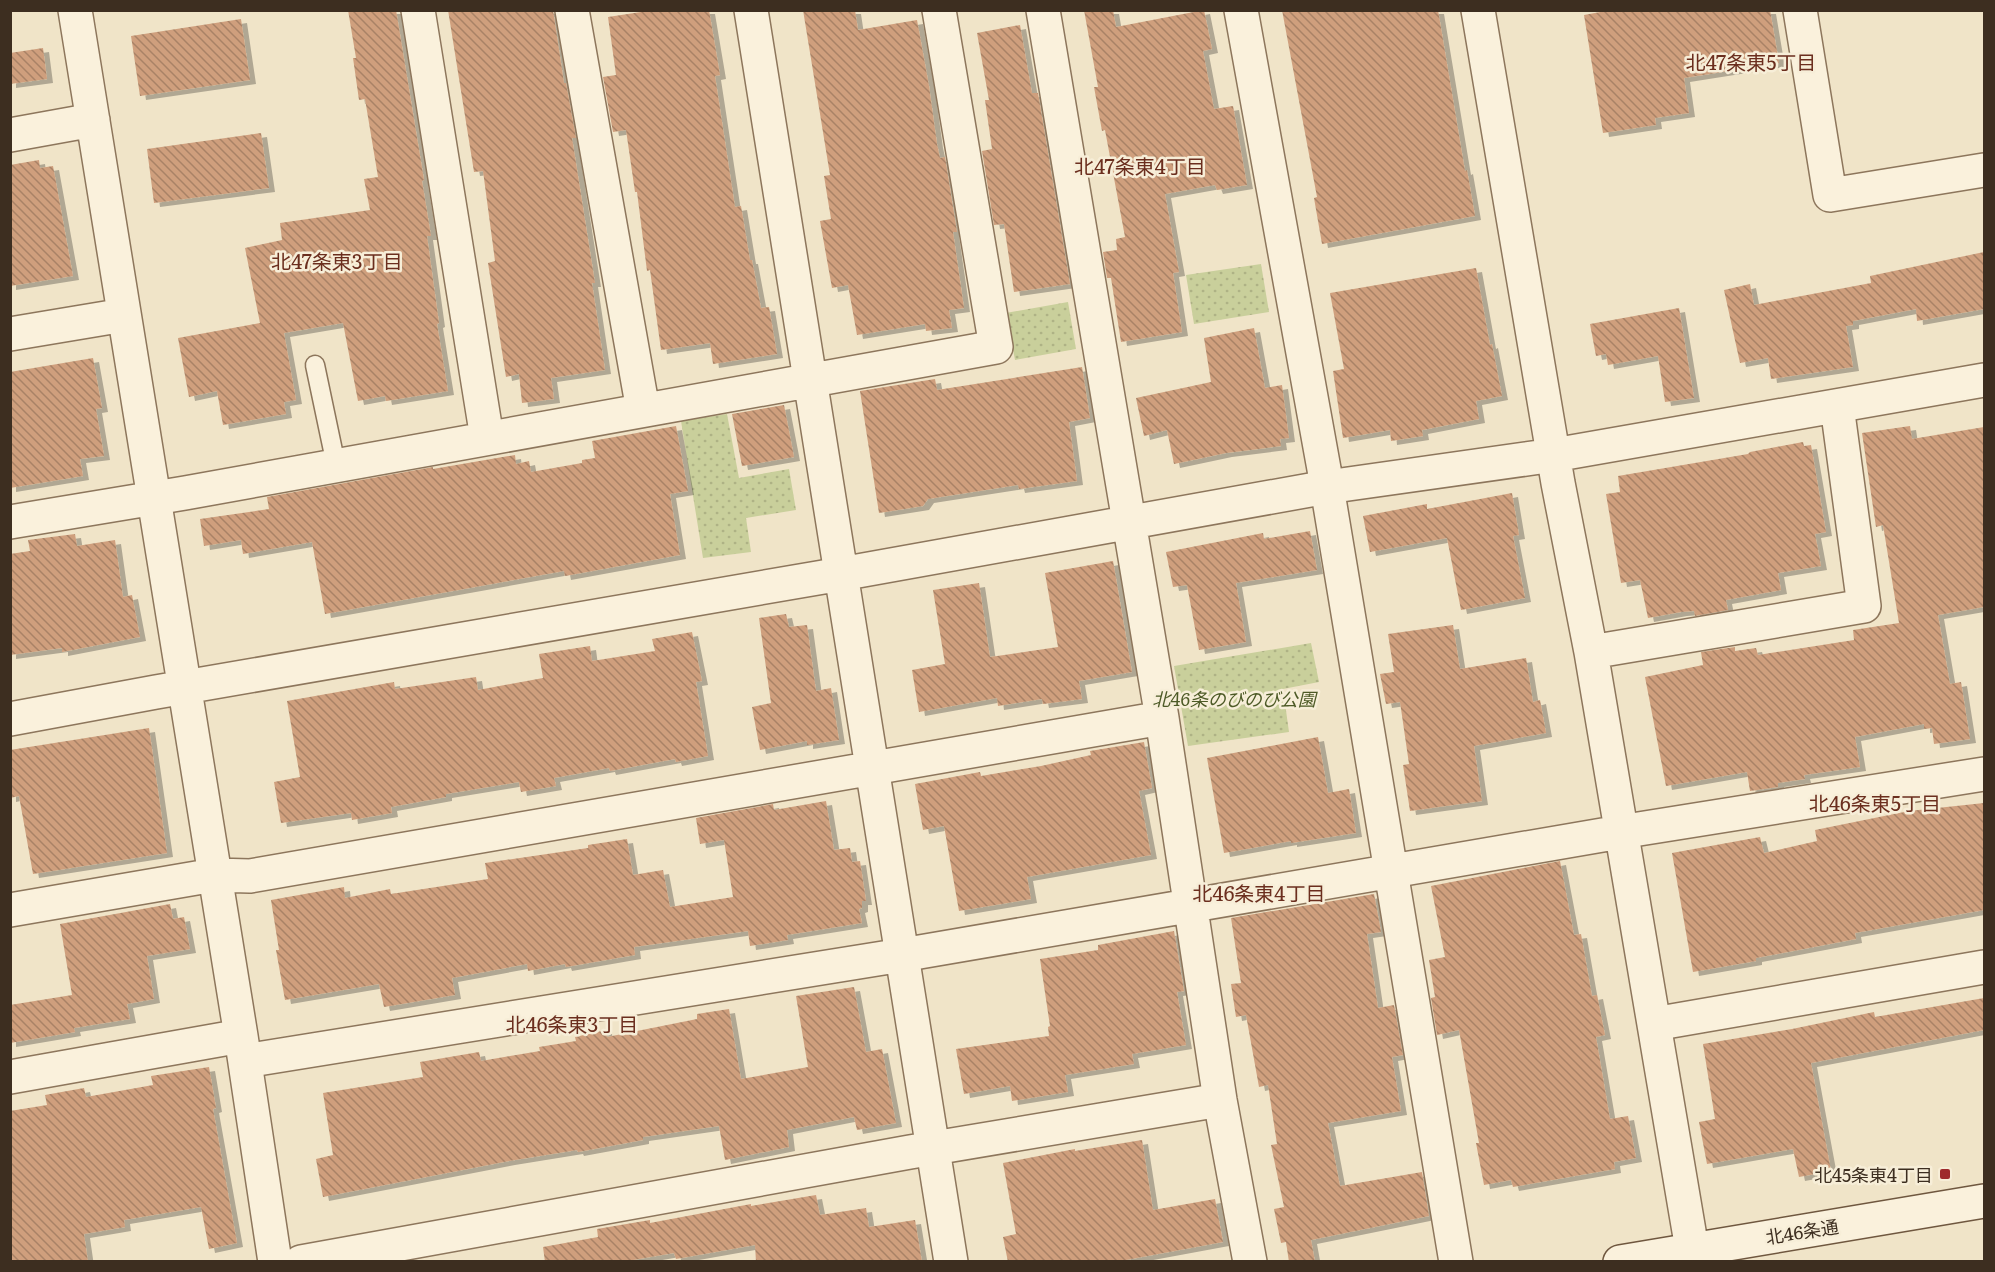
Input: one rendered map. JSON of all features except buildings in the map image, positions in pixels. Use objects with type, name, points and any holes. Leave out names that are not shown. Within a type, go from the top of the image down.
[{"type":"street","points":[[75,10],[243,1048],[275,1260],[1220,1100]]},
{"type":"street","points":[[418,10],[487,438]]},
{"type":"street","points":[[572,10],[642,410]]},
{"type":"street","points":[[751,10],[951,1262]]},
{"type":"street","points":[[10,522],[153,499],[996,347],[939,10]]},
{"type":"street","points":[[1043,10],[1162,718],[1220,1100],[1250,1262]]},
{"type":"street","points":[[1241,10],[1327,487],[1456,1262]]},
{"type":"street","points":[[1478,10],[1554,455],[1591,652],[1692,1249]]},
{"type":"street","points":[[1800,10],[1830,195],[1984,170]]},
{"type":"street","points":[[10,135],[93,120]]},
{"type":"street","points":[[10,334],[124,315]]},
{"type":"street","points":[[10,718],[842,574],[1327,487],[1554,455],[1984,380]]},
{"type":"street","points":[[1591,652],[1863,606],[1837,406]]},
{"type":"street","points":[[10,910],[214,875],[250,876],[1162,718]]},
{"type":"street","points":[[10,1077],[243,1048],[902,955],[1620,832],[1984,774]]},
{"type":"street","points":[[1654,1024],[1984,968]]},
{"type":"street","name":"北46条通","points":[[1620,1262],[1984,1201]]},
{"type":"lane","points":[[315,364],[336,465]]},
{"type":"green space","points":[[1261,264],[1269,312],[1194,324],[1186,275]]},
{"type":"green space","points":[[1068,302],[1076,349],[1015,360],[1006,313]]},
{"type":"green space","points":[[727,414],[739,478],[789,469],[796,510],[746,518],[751,552],[703,558],[681,421]]},
{"type":"green space","name":"北46条のびのび公園","points":[[1311,643],[1319,682],[1283,689],[1289,732],[1188,746],[1174,666]]},
{"type":"place","name":"北45条東4丁目","points":[[1945,1174]]},
{"type":"district","name":"北47条東5丁目","points":[[1751,61]]},
{"type":"district","name":"北47条東4丁目","points":[[1140,165]]},
{"type":"district","name":"北47条東3丁目","points":[[337,260]]},
{"type":"district","name":"北46条東5丁目","points":[[1875,802]]},
{"type":"district","name":"北46条東4丁目","points":[[1259,892]]},
{"type":"district","name":"北46条東3丁目","points":[[572,1023]]}]
